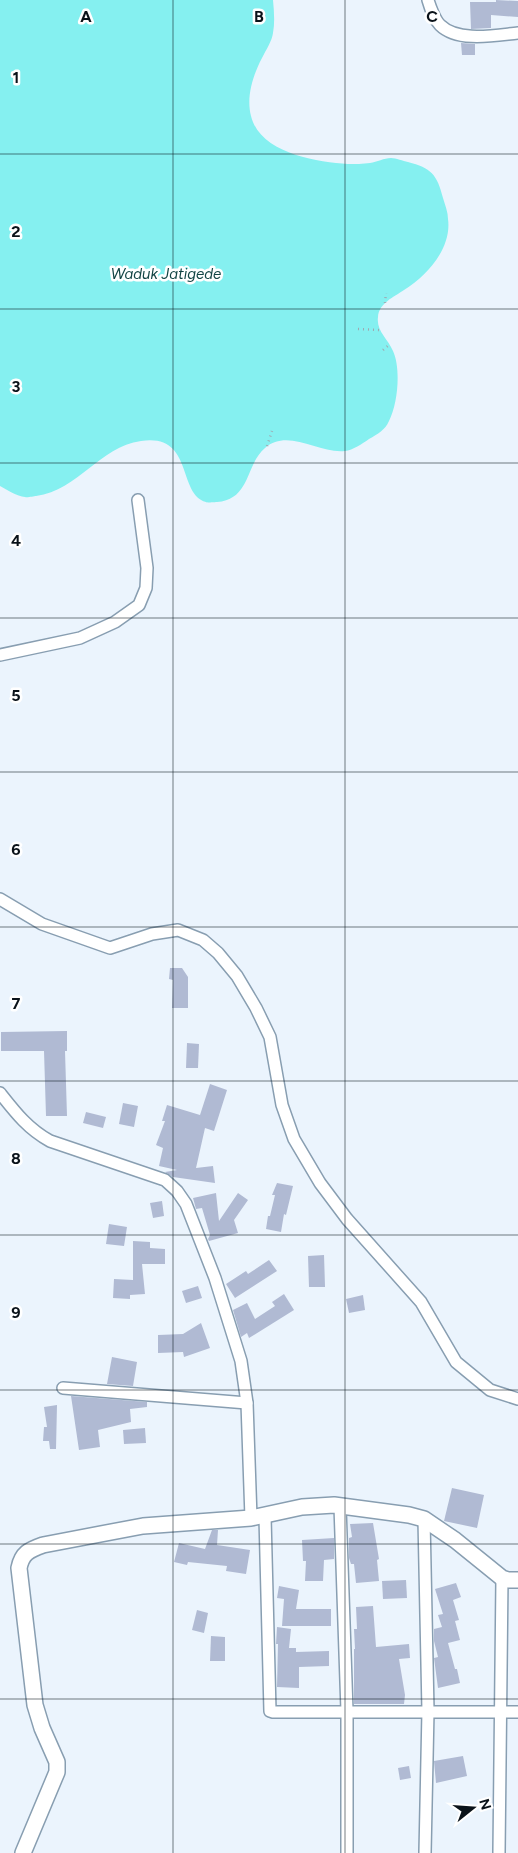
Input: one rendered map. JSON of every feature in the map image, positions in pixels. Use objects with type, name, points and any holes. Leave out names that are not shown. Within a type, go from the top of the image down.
[{"type":"street","points":[[428,0],[440,25],[455,33],[480,37],[518,33]]},
{"type":"street","points":[[0,655],[80,638],[115,622],[139,605],[146,588],[147,568],[138,500]]},
{"type":"street","points":[[0,899],[42,924],[110,948],[152,934],[178,930],[203,940],[218,953],[237,976],[270,1037],[282,1105],[294,1139],[320,1183],[347,1219],[422,1302],[456,1362],[490,1390],[518,1399]]},
{"type":"street","points":[[0,1093],[18,1116],[36,1134],[50,1141],[165,1180],[177,1191],[186,1204],[215,1278],[241,1361],[258,1517],[270,1710],[273,1712],[518,1712]]},
{"type":"street","points":[[63,1388],[247,1403]]},
{"type":"street","points":[[340,1506],[347,1711],[346,1853]]},
{"type":"street","points":[[23,1853],[57,1772],[57,1762],[42,1728],[35,1705],[19,1568],[21,1558],[31,1550],[44,1545],[143,1526],[258,1517],[302,1507],[340,1506],[409,1515],[424,1519],[455,1540],[502,1578],[518,1580]]},
{"type":"street","points":[[424,1519],[428,1711],[425,1853]]},
{"type":"street","points":[[499,1853],[502,1578]]},
{"type":"path","points":[[386,293],[386,303]]},
{"type":"path","points":[[358,329],[380,330]]},
{"type":"path","points":[[383,350],[390,344]]},
{"type":"path","points":[[267,446],[272,431]]},
{"type":"water","name":"Waduk Jatigede","points":[[0,0],[273,0],[274,29],[251,86],[249,101],[251,116],[256,129],[265,139],[277,147],[306,158],[359,164],[393,158],[416,164],[432,173],[438,183],[446,208],[448,230],[442,251],[429,269],[413,284],[384,304],[379,312],[379,327],[393,351],[398,376],[395,405],[387,424],[381,431],[357,447],[345,451],[335,451],[294,441],[284,440],[274,443],[265,448],[259,455],[242,488],[236,495],[228,500],[217,502],[207,502],[197,497],[191,488],[177,455],[169,446],[158,441],[141,441],[113,451],[65,486],[51,492],[26,497],[15,494],[0,486]]},
{"type":"building","points":[[496,0],[518,1],[518,17],[491,15],[491,28],[471,29],[470,2],[496,2]]},
{"type":"building","points":[[461,43],[475,44],[475,55],[462,55]]},
{"type":"building","points":[[170,968],[182,968],[188,977],[188,1008],[172,1008],[173,980],[169,979]]},
{"type":"building","points":[[67,1031],[67,1051],[65,1051],[67,1116],[46,1116],[44,1051],[1,1051],[1,1032]]},
{"type":"building","points":[[187,1043],[199,1044],[198,1068],[186,1068]]},
{"type":"building","points":[[210,1084],[227,1090],[214,1131],[205,1128],[196,1168],[213,1166],[215,1183],[173,1177],[165,1172],[177,1170],[159,1166],[163,1148],[156,1145],[165,1121],[162,1121],[167,1105],[200,1115]]},
{"type":"building","points":[[123,1103],[138,1106],[134,1127],[119,1124]]},
{"type":"building","points":[[86,1112],[106,1117],[103,1128],[83,1123]]},
{"type":"building","points":[[277,1183],[293,1186],[286,1215],[284,1214],[281,1232],[266,1229],[275,1195],[272,1195]]},
{"type":"building","points":[[216,1193],[219,1221],[238,1193],[248,1200],[234,1220],[238,1233],[209,1241],[210,1235],[202,1208],[196,1209],[193,1198]]},
{"type":"building","points":[[162,1201],[164,1216],[153,1218],[150,1203]]},
{"type":"building","points":[[109,1224],[127,1227],[124,1246],[106,1244]]},
{"type":"building","points":[[133,1241],[150,1242],[150,1248],[165,1249],[165,1264],[142,1264],[145,1294],[130,1295],[130,1299],[113,1298],[114,1279],[133,1280]]},
{"type":"building","points":[[324,1255],[325,1287],[309,1287],[308,1256]]},
{"type":"building","points":[[269,1260],[277,1271],[235,1298],[226,1284],[246,1271],[248,1274]]},
{"type":"building","points":[[198,1286],[202,1298],[186,1303],[182,1291]]},
{"type":"building","points":[[284,1294],[294,1310],[249,1338],[247,1333],[241,1337],[233,1310],[247,1303],[255,1319],[275,1306],[272,1302]]},
{"type":"building","points":[[363,1295],[365,1310],[349,1313],[346,1299]]},
{"type":"building","points":[[201,1323],[210,1348],[184,1357],[183,1352],[158,1353],[158,1335],[183,1334]]},
{"type":"building","points":[[112,1357],[137,1362],[133,1386],[107,1384]]},
{"type":"building","points":[[71,1396],[147,1402],[147,1407],[130,1409],[131,1422],[98,1430],[100,1447],[79,1450]]},
{"type":"building","points":[[57,1405],[56,1449],[50,1449],[49,1441],[43,1441],[44,1427],[47,1427],[44,1407]]},
{"type":"building","points":[[145,1428],[146,1443],[124,1444],[123,1430]]},
{"type":"building","points":[[452,1488],[484,1495],[477,1528],[444,1521]]},
{"type":"building","points":[[373,1523],[379,1559],[377,1560],[379,1581],[356,1583],[354,1564],[351,1564],[349,1558],[349,1538],[352,1537],[350,1524]]},
{"type":"building","points":[[212,1530],[218,1530],[217,1545],[250,1550],[246,1574],[226,1571],[227,1566],[188,1562],[187,1565],[174,1562],[179,1543],[205,1549]]},
{"type":"building","points":[[334,1538],[334,1559],[324,1560],[323,1581],[305,1581],[306,1561],[303,1561],[302,1540]]},
{"type":"building","points":[[406,1580],[407,1598],[383,1599],[382,1581]]},
{"type":"building","points":[[456,1583],[461,1597],[453,1600],[459,1620],[455,1621],[460,1640],[448,1643],[460,1683],[438,1688],[434,1658],[438,1657],[434,1641],[434,1629],[442,1627],[438,1615],[443,1614],[435,1589]]},
{"type":"building","points":[[279,1586],[299,1590],[296,1609],[331,1609],[331,1626],[282,1626],[284,1599],[277,1598]]},
{"type":"building","points":[[373,1606],[376,1647],[409,1644],[410,1658],[399,1659],[405,1695],[404,1704],[354,1704],[354,1629],[357,1629],[356,1607]]},
{"type":"building","points":[[197,1610],[208,1613],[204,1633],[192,1630]]},
{"type":"building","points":[[277,1627],[291,1629],[289,1648],[296,1648],[296,1652],[329,1651],[329,1666],[299,1667],[299,1688],[277,1687]]},
{"type":"building","points":[[211,1636],[225,1637],[225,1661],[210,1661]]},
{"type":"building","points":[[463,1756],[467,1776],[436,1783],[434,1761]]},
{"type":"building","points":[[409,1766],[411,1778],[400,1780],[398,1768]]}]
